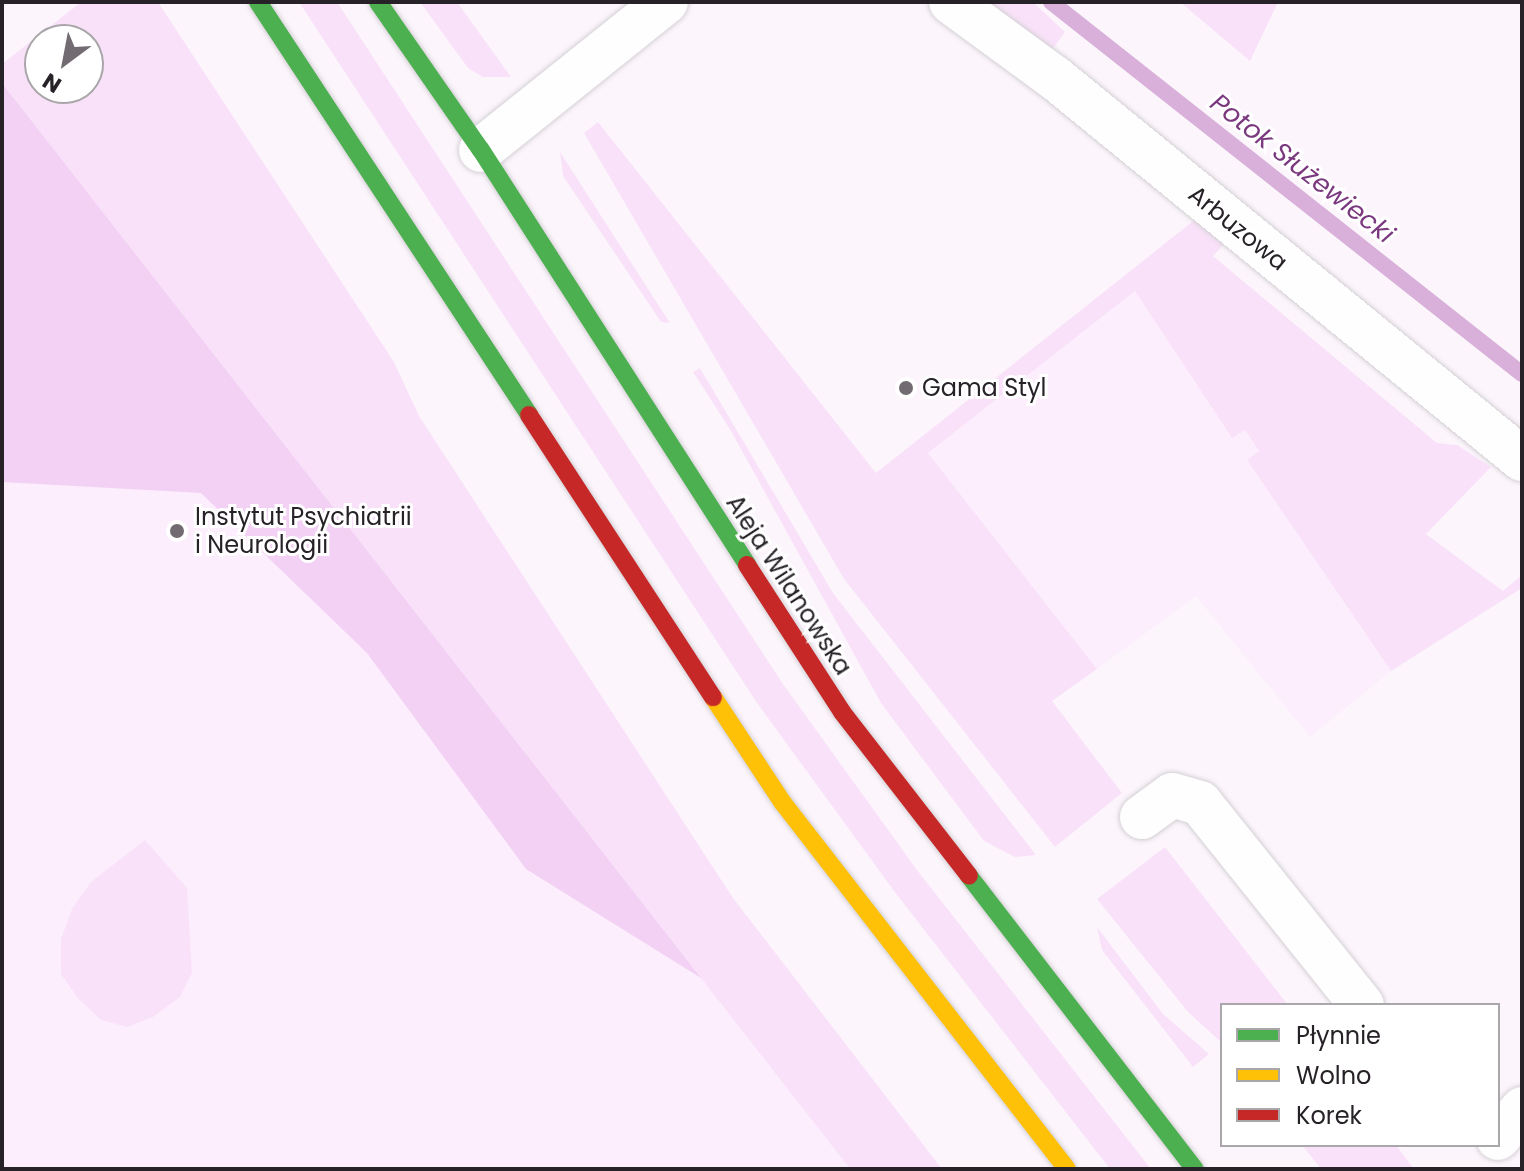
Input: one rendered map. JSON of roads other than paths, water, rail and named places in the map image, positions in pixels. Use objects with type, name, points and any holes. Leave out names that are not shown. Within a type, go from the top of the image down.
[{"type":"main road","points":[[258,2],[783,803],[1067,1169]]},
{"type":"main road","name":"Aleja Wilanowska","points":[[378,2],[481,150],[842,712],[1195,1169]]},
{"type":"street","points":[[481,150],[666,2]]},
{"type":"street","name":"Arbuzowa","points":[[951,2],[1055,78],[1522,459]]},
{"type":"street","points":[[1142,817],[1172,795],[1200,803],[1360,1003]]},
{"type":"street","points":[[1500,1136],[1522,1109]]},
{"type":"waterway","name":"Potok Służewiecki","points":[[1051,2],[1522,374]]},
{"type":"place","name":"Gama Styl","points":[[906,388]]},
{"type":"place","name":"Instytut Psychiatrii i Neurologii","points":[[177,531]]}]
